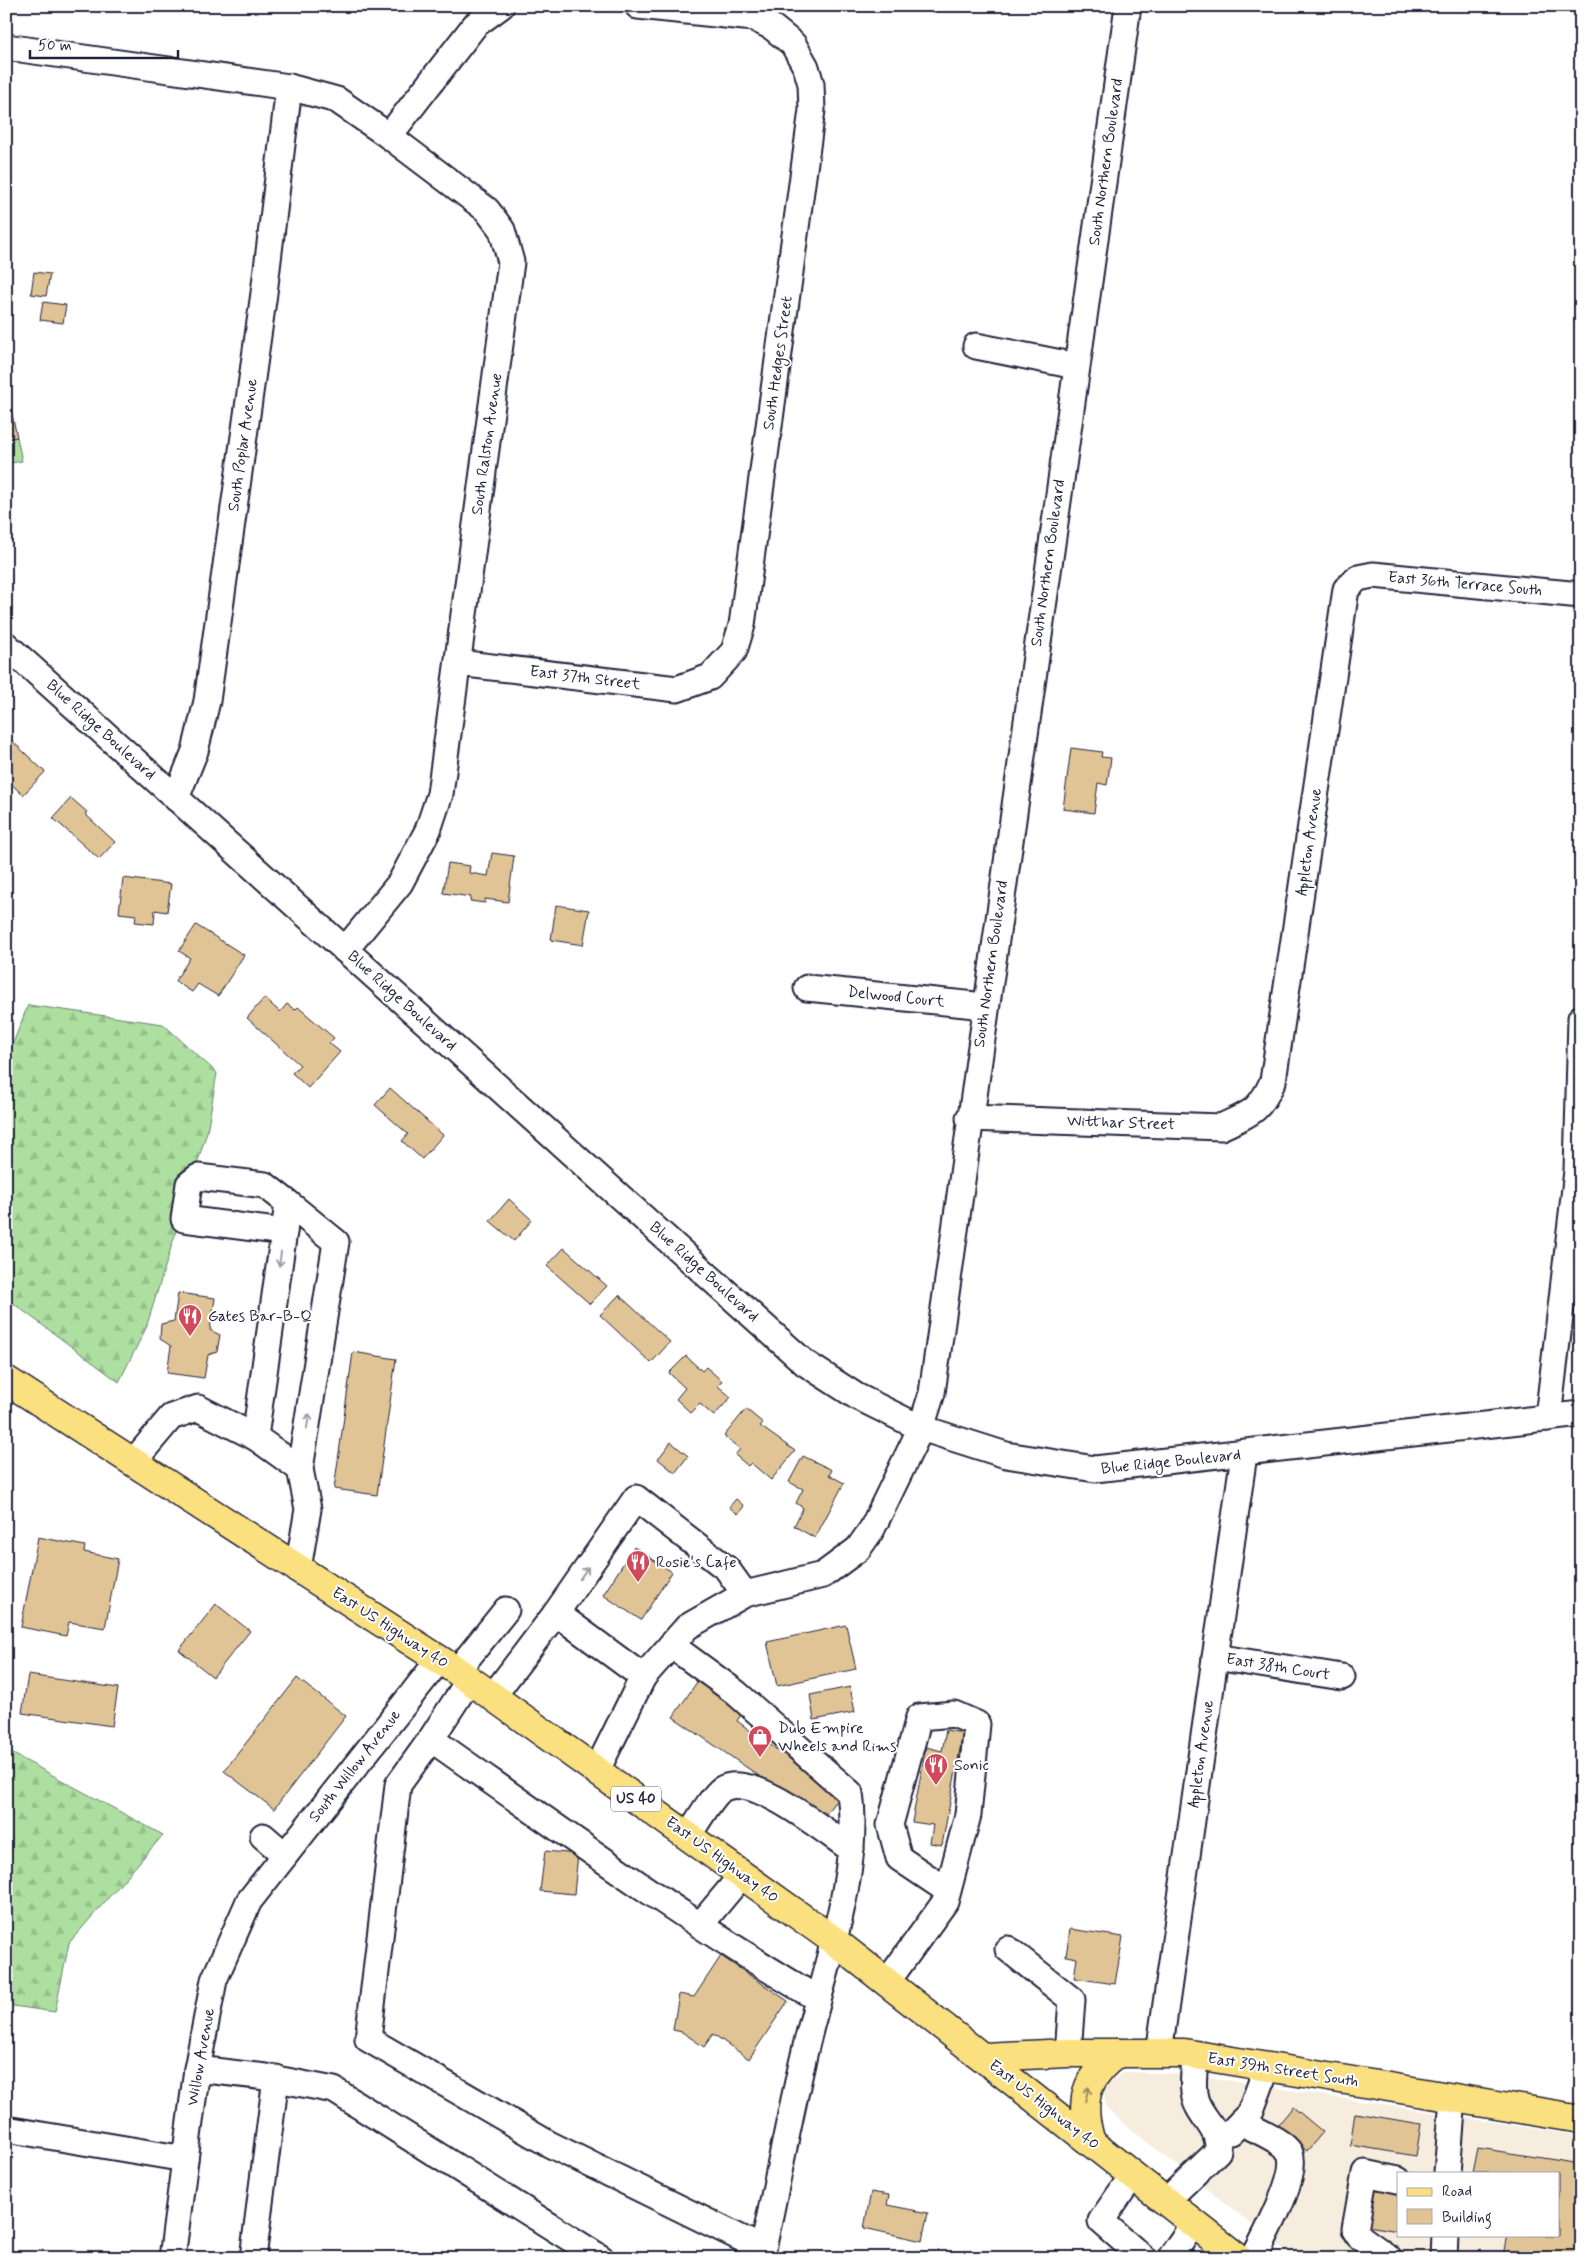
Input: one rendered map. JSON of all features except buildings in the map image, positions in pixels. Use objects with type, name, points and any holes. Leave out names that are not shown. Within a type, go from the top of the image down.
[{"type":"main road","name":"East US Highway 40","points":[[6,1380],[455,1670],[597,1770],[833,1940],[1238,2258]]},
{"type":"main road","name":"East 39th Street South","points":[[983,2057],[1068,2053],[1196,2055],[1453,2098],[1580,2113]]},
{"type":"main road","points":[[1091,2142],[1085,2121],[1085,2102],[1091,2079],[1101,2065],[1118,2053]]},
{"type":"street","points":[[389,136],[475,25],[501,6]]},
{"type":"street","name":"South Hedges Street","points":[[638,6],[754,18],[772,27],[793,44],[806,67],[812,84],[812,110],[742,624],[734,651],[710,677]]},
{"type":"street","name":"South Northern Boulevard","points":[[597,1770],[643,1677],[687,1627],[745,1594],[823,1575],[858,1549],[872,1529],[921,1428],[932,1393],[969,1118],[1128,6]]},
{"type":"street","name":"South Ralston Avenue","points":[[6,48],[289,87],[337,100],[389,136],[487,210],[502,230],[512,262],[440,794],[428,830],[400,883],[345,950]]},
{"type":"street","name":"South Poplar Avenue","points":[[176,798],[195,751],[207,701],[264,293],[289,87]]},
{"type":"street","points":[[976,346],[1076,366]]},
{"type":"street","name":"East 36th Terrace South","points":[[1351,584],[1358,578],[1373,575],[1581,595]]},
{"type":"street","name":"Appleton Avenue","points":[[1265,1099],[1273,1081],[1346,589],[1351,584]]},
{"type":"street","name":"Blue Ridge Boulevard","points":[[6,645],[805,1363],[856,1396],[921,1428],[1006,1455],[1095,1470],[1581,1414]]},
{"type":"street","name":"East 37th Street","points":[[458,663],[677,689],[710,677]]},
{"type":"street","name":"Delwood Court","points":[[807,988],[985,1006]]},
{"type":"street","points":[[1548,1418],[1577,1171],[1581,1018]]},
{"type":"street","name":"Witthar Street","points":[[969,1118],[1221,1127],[1253,1112],[1265,1099]]},
{"type":"street","points":[[284,1232],[184,1219],[189,1184],[198,1177],[265,1185],[336,1242],[300,1469],[308,1509],[298,1569]]},
{"type":"street","points":[[255,1437],[288,1203]]},
{"type":"street","points":[[134,1461],[171,1417],[198,1408],[255,1437],[300,1469]]},
{"type":"street","name":"Appleton Avenue","points":[[1158,2054],[1244,1454]]},
{"type":"street","points":[[493,1696],[556,1613],[636,1498],[727,1570],[745,1594]]},
{"type":"street","points":[[506,1610],[455,1670],[432,1739],[398,1785],[368,2039],[549,2144],[763,2249],[818,1999],[833,1940],[851,1849],[854,1816],[850,1793],[735,1692],[671,1645]]},
{"type":"street","points":[[556,1613],[643,1677]]},
{"type":"street","name":"East 38th Court","points":[[1215,1657],[1342,1677]]},
{"type":"street","name":"South Willow Avenue","points":[[278,1863],[455,1670]]},
{"type":"street","points":[[887,1982],[945,1902],[948,1891],[968,1815],[976,1724],[954,1714],[919,1717],[890,1826],[899,1858],[948,1891]]},
{"type":"street","points":[[432,1739],[619,1871],[818,1999]]},
{"type":"street","points":[[688,1836],[720,1790],[729,1786],[748,1786],[769,1794],[851,1849]]},
{"type":"street","points":[[262,1836],[278,1863]]},
{"type":"street","name":"Willow Avenue","points":[[172,2258],[197,2069],[214,1980],[249,1901],[278,1863]]},
{"type":"street","points":[[701,1924],[742,1875]]},
{"type":"street","points":[[1008,1949],[1072,2000],[1068,2053]]},
{"type":"street","points":[[1166,2202],[1218,2151],[1219,2142],[1214,2130],[1197,2105],[1194,2093],[1196,2055]]},
{"type":"street","points":[[1219,2142],[1250,2113],[1266,2067]]},
{"type":"street","points":[[197,2069],[276,2078],[334,2090],[600,2258]]},
{"type":"street","points":[[253,2258],[276,2078]]},
{"type":"street","points":[[1447,2172],[1453,2098]]},
{"type":"street","points":[[1241,2122],[1282,2144],[1290,2154],[1290,2164],[1282,2204],[1254,2258]]},
{"type":"street","points":[[6,2129],[185,2159]]},
{"type":"street","points":[[1389,2258],[1361,2238],[1355,2229],[1365,2173],[1397,2180]]},
{"type":"street","points":[[1132,2175],[1101,2221],[1143,2258]]},
{"type":"street","points":[[1170,2258],[1194,2224]]},
{"type":"street","points":[[1444,2236],[1444,2258]]},
{"type":"shaded area","points":[[1125,2072],[1188,2074],[1581,2136],[1581,2258],[1295,2258],[1124,2124],[1105,2106],[1104,2085]]},
{"type":"green space","points":[[17,437],[22,461],[6,464],[6,439]]},
{"type":"green space","points":[[28,1005],[163,1024],[217,1073],[207,1132],[146,1328],[119,1382],[6,1298],[6,1061]]},
{"type":"green space","points":[[6,1750],[163,1835],[69,1943],[55,2012],[6,2005]]},
{"type":"place","name":"Gates Bar-B-Q","points":[[190,1337]]},
{"type":"place","name":"Rosie's Cafe","points":[[638,1583]]},
{"type":"place","name":"Dub Empire Wheels and Rims","points":[[760,1758]]},
{"type":"place","name":"Sonic","points":[[936,1786]]}]
